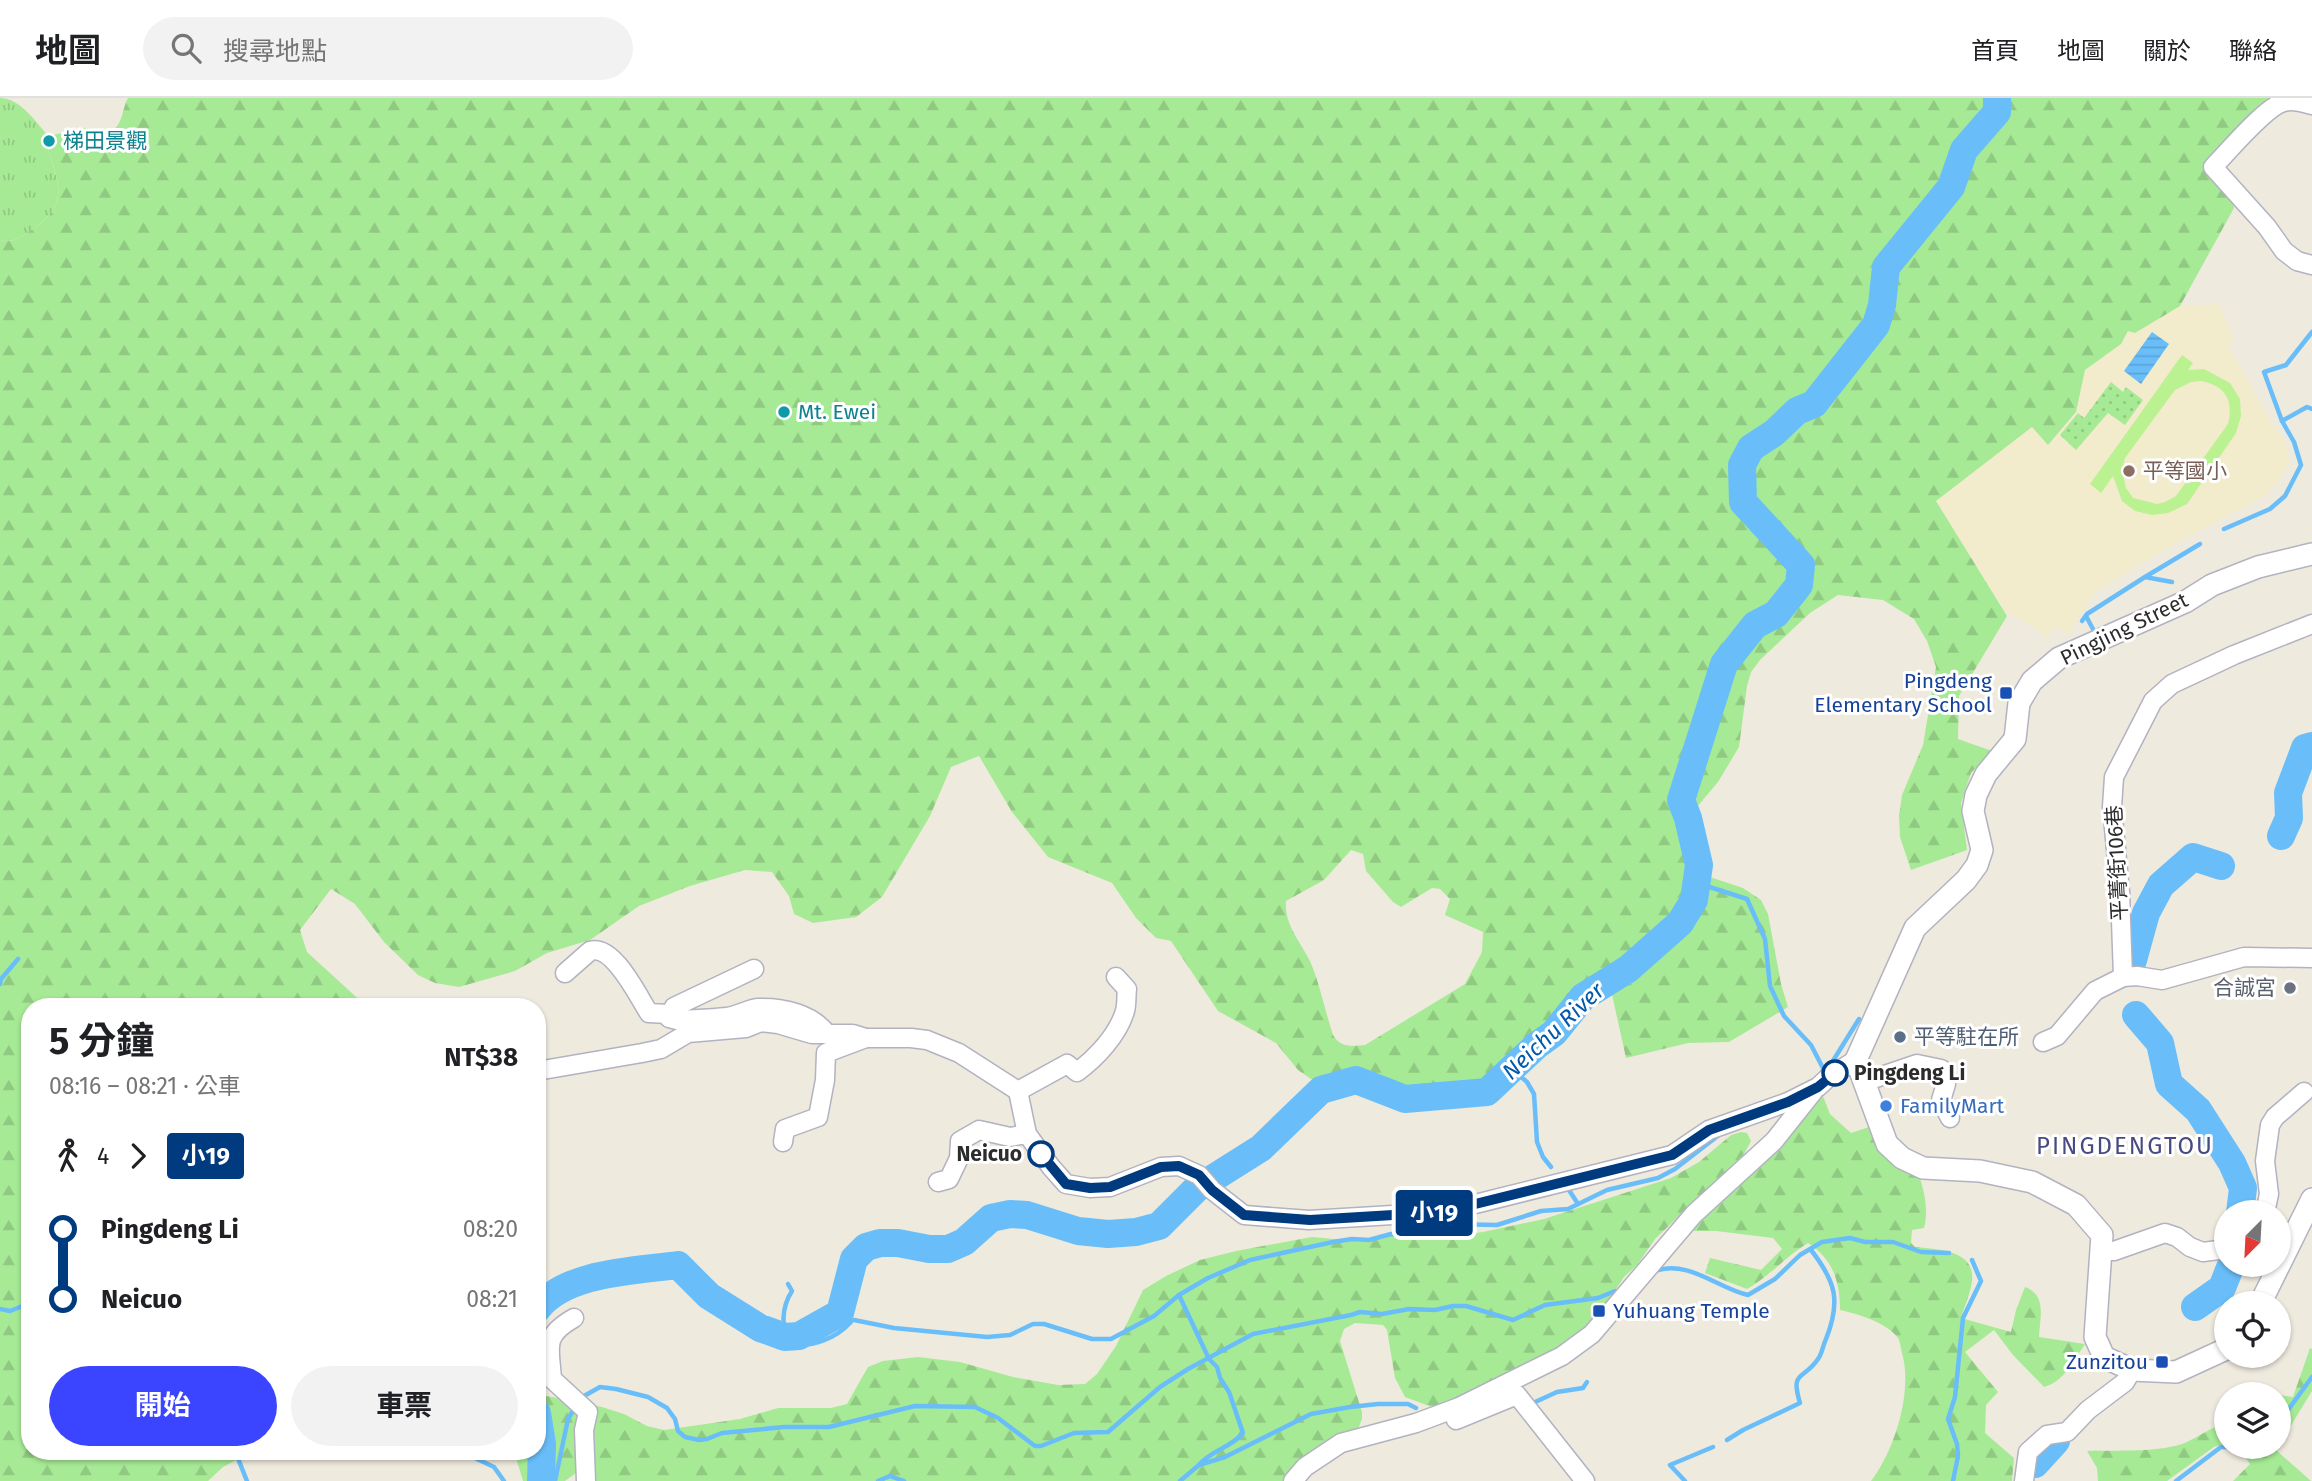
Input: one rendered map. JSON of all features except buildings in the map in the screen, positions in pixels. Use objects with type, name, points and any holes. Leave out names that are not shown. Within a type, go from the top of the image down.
[{"type":"street","points":[[2312,105],[2296,101],[2283,102],[2270,110],[2213,167],[2267,227],[2284,251],[2297,261],[2312,265]]},
{"type":"street","name":"Pingjing Street","points":[[1856,1060],[1915,928],[1966,880],[1977,865],[1982,850],[1973,811],[1976,795],[1986,774],[2015,739],[2019,703],[2032,681],[2059,658],[2185,602],[2212,585],[2258,567],[2312,554]]},
{"type":"street","name":"平菁街106巷","points":[[2123,977],[2120,892],[2112,807],[2114,777],[2153,701],[2172,684],[2234,655],[2312,624]]},
{"type":"street","points":[[565,973],[590,951],[605,951],[615,961],[649,1013],[669,1014]]},
{"type":"street","points":[[2043,1042],[2057,1036],[2095,991],[2123,977],[2162,980],[2244,957],[2312,958]]},
{"type":"street","points":[[669,1014],[674,1007],[754,969]]},
{"type":"street","points":[[1018,1091],[1067,1064],[1077,1072],[1092,1061],[1125,1012],[1127,989],[1116,977]]},
{"type":"street","points":[[669,1014],[669,1018],[677,1020],[730,1017],[757,1008],[782,1009],[802,1015],[828,1035]]},
{"type":"street","points":[[546,1070],[642,1054],[661,1049],[688,1033],[746,1028],[761,1022],[812,1034],[853,1034],[866,1038],[926,1040],[959,1053],[1018,1091],[1027,1134],[1066,1184],[1090,1188],[1110,1187],[1161,1167],[1179,1166],[1199,1175],[1212,1190],[1244,1215],[1310,1220],[1443,1212],[1672,1155],[1709,1130],[1788,1102],[1818,1087]]},
{"type":"street","points":[[783,1142],[785,1129],[818,1117],[825,1080],[826,1053],[866,1038]]},
{"type":"street","points":[[1293,1481],[1305,1467],[1341,1443],[1416,1423],[1460,1407],[1562,1356],[1592,1334],[1694,1214],[1774,1141],[1818,1087],[1856,1060],[1888,1144],[1902,1158],[1923,1168],[1980,1171],[2032,1182],[2076,1205],[2102,1235],[2095,1337],[2104,1357],[2132,1370],[2176,1372],[2214,1355]]},
{"type":"street","points":[[1864,1082],[1917,1064],[1941,1069],[1946,1084],[1941,1100],[1950,1118]]},
{"type":"street","points":[[2268,1200],[2265,1161],[2270,1125],[2275,1117],[2304,1092]]},
{"type":"street","points":[[938,1182],[949,1180],[959,1158],[960,1141],[979,1130],[1010,1137],[1027,1134]]},
{"type":"street","points":[[2266,1291],[2312,1199]]},
{"type":"street","points":[[2100,1251],[2114,1251],[2165,1233],[2203,1252],[2214,1251]]},
{"type":"street","points":[[573,1318],[557,1327],[549,1345],[552,1380],[588,1412],[584,1430],[586,1481]]},
{"type":"street","points":[[2024,1481],[2028,1452],[2047,1435],[2067,1432],[2088,1410],[2124,1382],[2132,1370]]},
{"type":"street","points":[[1416,1423],[1430,1426],[1447,1423],[1517,1395],[1585,1481]]},
{"type":"shaded area","name":"平等國小","points":[[2219,304],[2234,339],[2227,348],[2232,351],[2272,424],[2285,441],[2289,461],[2282,476],[2266,495],[2160,552],[2094,593],[2069,634],[2054,627],[2047,639],[2035,628],[2003,609],[1936,501],[2033,426],[2049,445],[2076,412],[2085,370],[2121,344],[2129,330],[2135,333],[2180,306]]},
{"type":"green space","points":[[0,98],[21,106],[48,136],[48,149],[58,184],[57,202],[48,217],[23,236],[8,241],[0,240]]},
{"type":"green space","points":[[128,98],[2274,98],[2214,160],[2233,199],[2234,208],[2180,306],[2135,333],[2128,331],[2121,344],[2085,370],[2076,412],[2048,445],[2032,427],[1936,501],[2007,616],[1959,696],[1958,739],[1992,751],[1971,773],[1961,803],[1967,850],[1911,870],[1900,837],[1902,795],[1923,745],[1936,667],[1927,641],[1914,619],[1883,600],[1838,595],[1810,613],[1760,660],[1751,672],[1739,747],[1718,782],[1680,827],[1680,845],[1687,862],[1710,877],[1743,888],[1761,900],[1768,914],[1788,1007],[1729,1042],[1688,1043],[1626,1058],[1607,972],[1489,1081],[1453,1089],[1407,1093],[1352,1074],[1325,1082],[1311,1079],[1298,1070],[1276,1043],[1218,1011],[1171,941],[1156,938],[1136,918],[1112,883],[1048,857],[1012,812],[979,756],[951,767],[930,816],[882,897],[856,917],[813,923],[794,914],[789,896],[772,872],[745,870],[690,886],[639,906],[590,940],[547,953],[515,971],[459,987],[435,983],[418,975],[384,942],[355,904],[331,889],[300,930],[307,952],[357,998],[21,998],[21,1460],[236,1460],[223,1467],[208,1481],[0,1481],[0,240],[23,236],[48,217],[57,202],[58,184],[48,149],[48,136],[86,128],[110,132],[120,121]],"holes":[[[1351,850],[1363,854],[1366,871],[1393,902],[1401,907],[1432,888],[1440,889],[1450,899],[1445,915],[1483,932],[1482,952],[1465,984],[1365,1045],[1351,1046],[1339,1042],[1333,1035],[1314,970],[1290,925],[1286,901],[1324,880]]]},
{"type":"green space","points":[[2182,355],[2193,363],[2188,370],[2204,369],[2230,383],[2240,399],[2241,416],[2236,433],[2187,504],[2168,513],[2152,515],[2135,511],[2122,501],[2113,476],[2101,493],[2090,484]],"holes":[[[2191,382],[2209,383],[2226,395],[2230,407],[2228,424],[2176,496],[2157,504],[2133,498],[2126,488],[2122,470],[2125,458],[2175,390]]]},
{"type":"green space","points":[[2111,382],[2123,392],[2126,387],[2143,400],[2125,425],[2108,413],[2076,450],[2060,435],[2078,413],[2084,418]]},
{"type":"green space","points":[[1823,1096],[1830,1114],[1851,1133],[1869,1127],[1883,1152],[1918,1172],[1926,1214],[1924,1228],[1912,1230],[1911,1243],[1915,1247],[1958,1255],[1970,1266],[1972,1284],[1961,1318],[2011,1332],[2025,1287],[2037,1295],[2041,1308],[2039,1337],[2085,1344],[2063,1375],[2044,1387],[2013,1355],[1994,1330],[1965,1352],[1998,1392],[1986,1405],[1985,1433],[2014,1458],[2012,1481],[1871,1481],[1888,1453],[1900,1420],[1905,1368],[1900,1343],[1893,1332],[1879,1323],[1840,1310],[1839,1290],[1833,1272],[1817,1249],[1808,1243],[1747,1289],[1705,1273],[1710,1258],[1761,1270],[1782,1249],[1773,1238],[1716,1231],[1690,1231],[1741,1176],[1778,1146]]},
{"type":"green space","points":[[1747,1133],[1751,1141],[1744,1154],[1655,1239],[1637,1265],[1598,1310],[1589,1326],[1543,1360],[1459,1400],[1432,1407],[1405,1397],[1395,1378],[1387,1330],[1383,1325],[1355,1323],[1344,1329],[1340,1341],[1362,1419],[1356,1434],[1302,1463],[1284,1481],[591,1481],[583,1472],[576,1473],[565,1481],[523,1481],[517,1460],[546,1460],[546,1396],[602,1407],[624,1414],[647,1426],[664,1430],[740,1419],[778,1408],[831,1408],[847,1404],[868,1367],[883,1361],[918,1357],[960,1362],[1013,1377],[1058,1385],[1085,1384],[1097,1374],[1116,1346],[1143,1290],[1200,1260],[1312,1237],[1367,1242],[1394,1235],[1444,1237],[1544,1219],[1671,1178],[1699,1162],[1731,1135]]},
{"type":"green space","points":[[2310,1348],[2312,1391],[2291,1425],[2293,1397]]},
{"type":"green space","points":[[2214,1427],[2214,1447],[2167,1481],[2098,1481],[2097,1468],[2087,1451],[2165,1448],[2187,1442]]},
{"type":"green space","points":[[2246,1459],[2286,1459],[2311,1481],[2233,1481],[2250,1464]]},
{"type":"water","points":[[2152,332],[2169,344],[2141,384],[2124,371]]},
{"type":"waterway","name":"Neichu River","points":[[546,1301],[565,1287],[583,1280],[678,1265],[709,1296],[760,1328],[785,1337],[799,1336],[840,1313],[854,1259],[866,1247],[880,1243],[898,1243],[929,1249],[948,1249],[964,1242],[991,1218],[1010,1214],[1027,1215],[1078,1231],[1108,1234],[1136,1232],[1159,1226],[1196,1189],[1261,1148],[1321,1090],[1356,1080],[1405,1099],[1487,1092],[1536,1046],[1554,1033],[1583,997],[1628,969],[1680,923],[1694,900],[1699,865],[1681,800],[1724,664],[1755,625],[1776,614],[1799,585],[1801,565],[1743,502],[1742,465],[1751,448],[1774,433],[1797,411],[1814,404],[1876,325],[1882,305],[1886,267],[1951,187],[1964,150],[1997,112],[1997,98]]},
{"type":"waterway","points":[[2282,421],[2264,372],[2286,365],[2312,332]]},
{"type":"waterway","points":[[2224,529],[2270,509],[2285,496],[2301,465],[2294,442],[2282,421],[2307,407],[2312,409]]},
{"type":"waterway","points":[[2145,577],[2200,544]]},
{"type":"waterway","points":[[2082,621],[2087,614],[2145,577],[2172,582]]},
{"type":"waterway","points":[[2086,616],[2094,631]]},
{"type":"waterway","points":[[2281,836],[2289,818],[2288,793],[2305,748],[2312,746]]},
{"type":"waterway","points":[[2133,960],[2146,913],[2161,885],[2193,857],[2221,866]]},
{"type":"waterway","points":[[1697,883],[1747,899],[1765,939],[1770,986],[1784,1016],[1811,1045],[1824,1070]]},
{"type":"waterway","points":[[0,984],[1,979],[18,959]]},
{"type":"waterway","points":[[2136,1015],[2160,1043],[2169,1084],[2198,1110],[2232,1163],[2243,1188],[2242,1200]]},
{"type":"waterway","points":[[1822,1072],[1831,1064],[1859,1019]]},
{"type":"waterway","points":[[1512,1069],[1527,1082],[1534,1094],[1537,1142],[1551,1167]]},
{"type":"waterway","points":[[854,1320],[894,1328],[987,1337],[1010,1335],[1033,1324],[1044,1324],[1092,1339],[1111,1339],[1154,1316],[1179,1295],[1208,1278],[1250,1260],[1333,1242],[1369,1240],[1391,1234],[1408,1235],[1447,1224],[1497,1225],[1541,1211],[1568,1209],[1607,1190],[1658,1178],[1675,1169],[1719,1135]]},
{"type":"waterway","points":[[1567,1187],[1578,1204]]},
{"type":"waterway","points":[[1655,1271],[1667,1268],[1691,1272],[1748,1295],[1775,1279],[1800,1255],[1822,1242],[1850,1238],[1865,1242],[1893,1242],[1921,1252],[1949,1253]]},
{"type":"waterway","points":[[1727,1440],[1800,1403],[1797,1380],[1821,1355],[1834,1314],[1831,1282],[1811,1250]]},
{"type":"waterway","points":[[1953,1481],[1958,1456],[1957,1444],[1948,1419],[1955,1397],[1963,1318],[1981,1281],[1972,1260]]},
{"type":"waterway","points":[[2195,1307],[2222,1288],[2226,1278]]},
{"type":"waterway","points":[[788,1284],[792,1291],[784,1310],[784,1325],[790,1344],[824,1341],[838,1333],[851,1322],[840,1313]]},
{"type":"waterway","points":[[584,1396],[600,1387],[648,1397],[667,1408],[675,1419],[678,1431],[685,1437],[699,1440],[722,1433],[784,1427],[829,1427],[915,1406],[975,1407],[998,1418],[1035,1446],[1041,1446],[1074,1433],[1108,1432],[1160,1387],[1253,1334],[1360,1312],[1382,1314],[1453,1306],[1466,1306],[1513,1320],[1545,1305],[1598,1298],[1615,1291]]},
{"type":"waterway","points":[[1179,1295],[1209,1359],[1217,1367],[1229,1392],[1243,1433],[1199,1465]]},
{"type":"waterway","points":[[0,1309],[10,1311],[21,1307]]},
{"type":"waterway","points":[[2291,1406],[2312,1377]]},
{"type":"waterway","points":[[1533,1403],[1557,1392],[1583,1388],[1587,1382]]},
{"type":"waterway","points":[[1180,1481],[1199,1465],[1225,1457],[1311,1414],[1378,1404],[1408,1404],[1416,1408]]},
{"type":"waterway","points":[[555,1481],[568,1419],[576,1406]]},
{"type":"waterway","points":[[2035,1464],[2056,1441]]},
{"type":"waterway","points":[[1685,1481],[1670,1465],[1713,1447]]},
{"type":"waterway","points":[[2176,1481],[2214,1452]]},
{"type":"waterway","points":[[239,1460],[247,1481]]},
{"type":"waterway","points":[[479,1460],[494,1467],[504,1481]]},
{"type":"waterway","name":"Neichu River","points":[[541,1481],[542,1460]]},
{"type":"waterway","points":[[878,1481],[890,1476],[904,1481]]},
{"type":"bus line","name":"小19","points":[[1041,1154],[1066,1184],[1090,1188],[1110,1187],[1161,1167],[1179,1166],[1199,1175],[1212,1190],[1244,1215],[1310,1220],[1443,1212],[1672,1155],[1709,1130],[1788,1102],[1818,1087],[1835,1073]]},
{"type":"place","name":"梯田景觀","points":[[49,141]]},
{"type":"place","name":"Mt. Ewei","points":[[784,412]]},
{"type":"place","name":"平等國小","points":[[2129,471]]},
{"type":"place","name":"Pingdeng Elementary School","points":[[2006,693]]},
{"type":"place","name":"合誠宮","points":[[2290,988]]},
{"type":"place","name":"平等駐在所","points":[[1900,1037]]},
{"type":"place","name":"Pingdeng Li","points":[[1835,1073]]},
{"type":"place","name":"FamilyMart","points":[[1886,1106]]},
{"type":"place","name":"Neicuo","points":[[1041,1154]]},
{"type":"place","name":"Yuhuang Temple","points":[[1599,1311]]},
{"type":"place","name":"Zunzitou","points":[[2162,1362]]},
{"type":"district","name":"PINGDENGTOU","points":[[2125,1146]]}]
